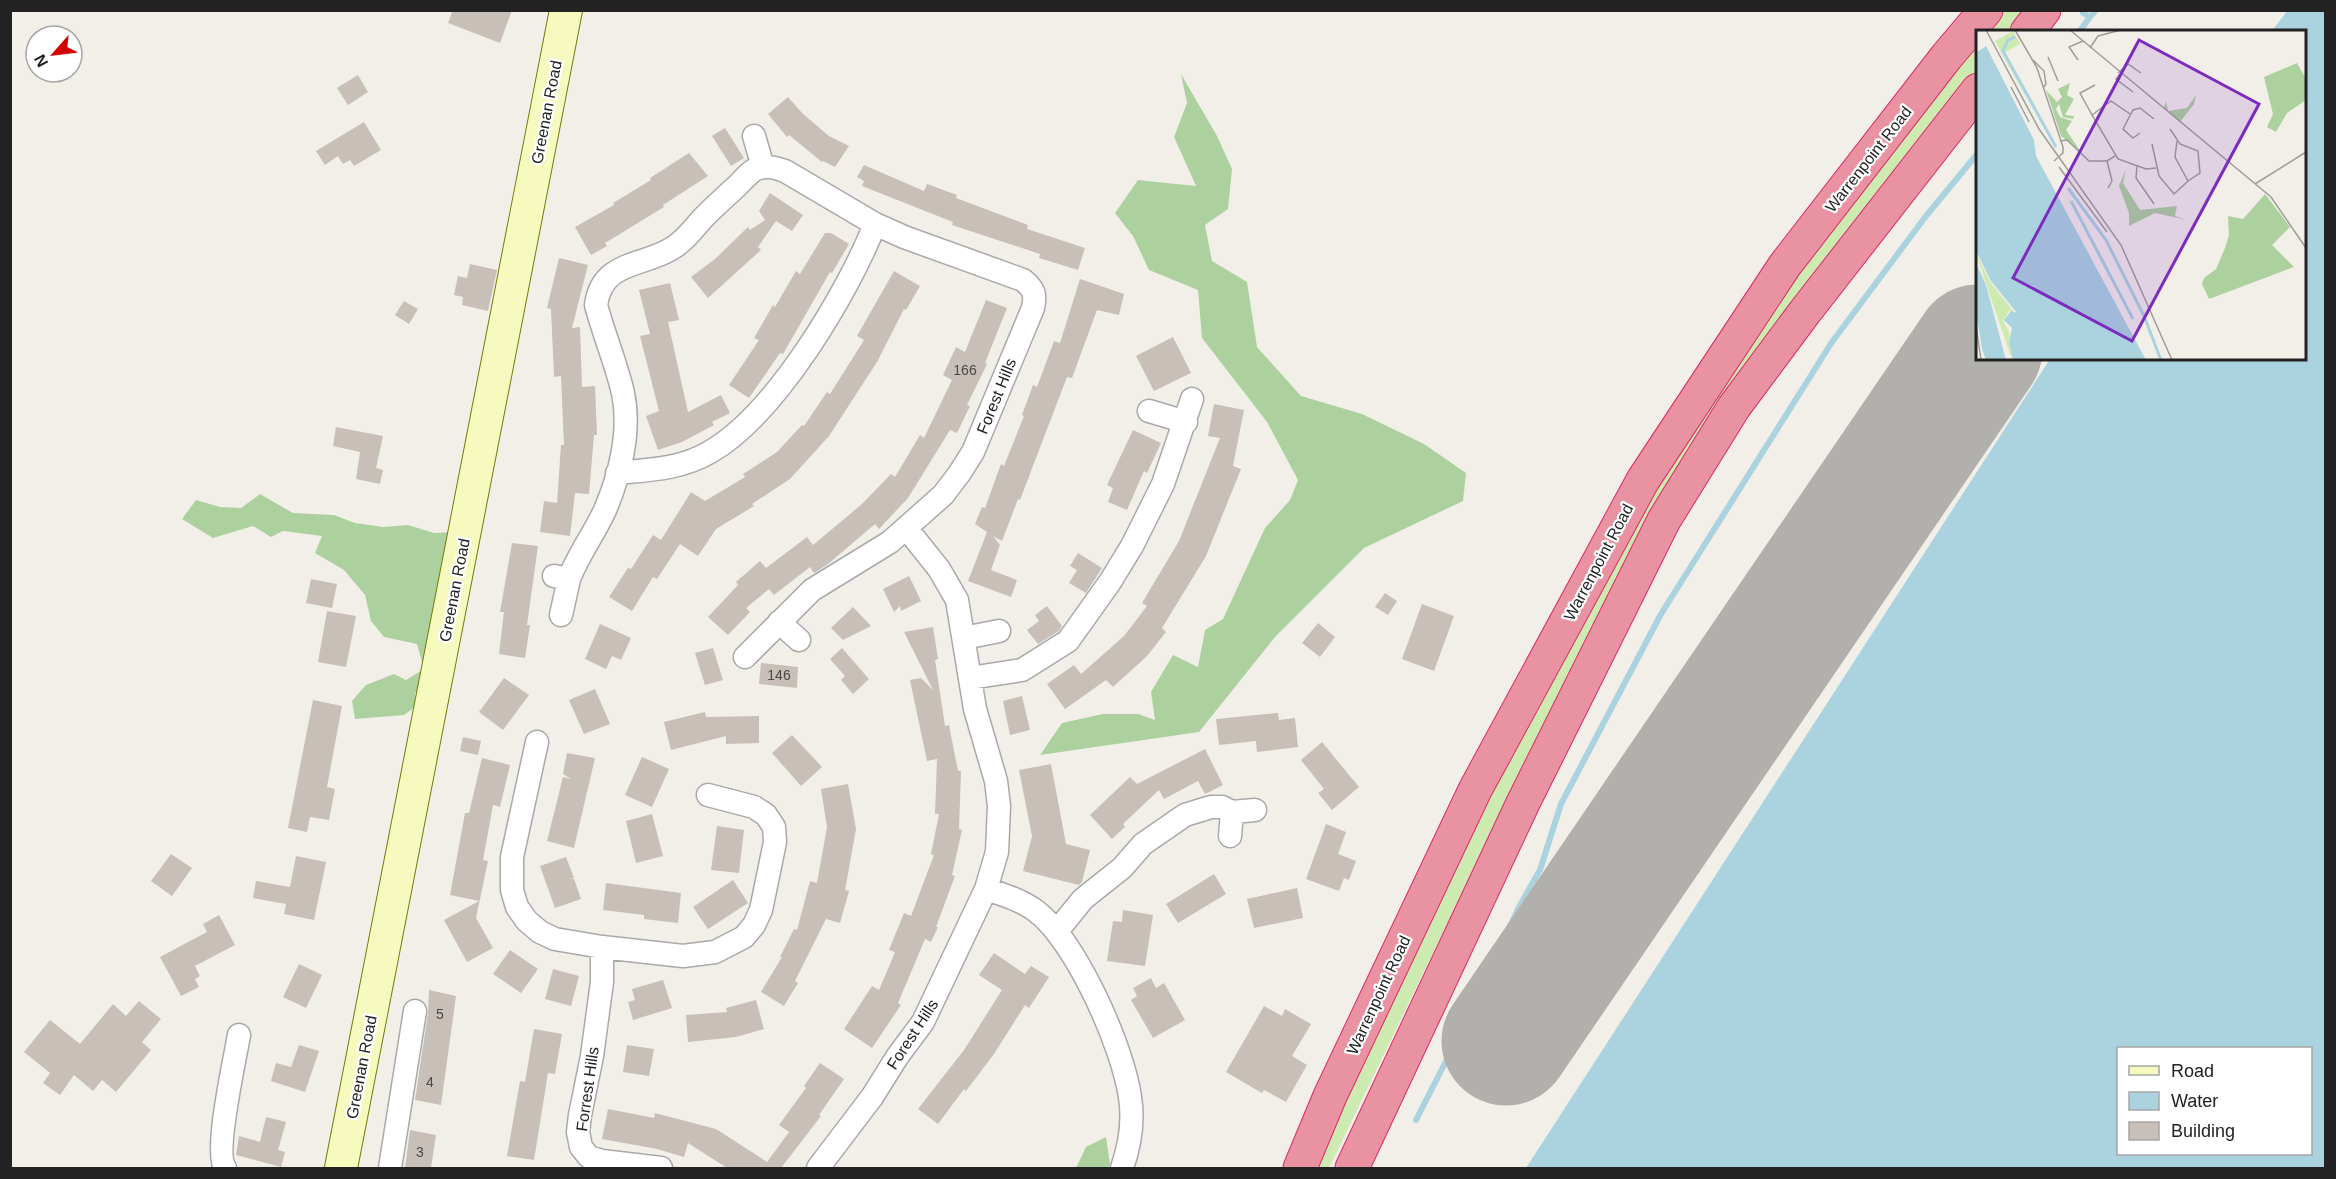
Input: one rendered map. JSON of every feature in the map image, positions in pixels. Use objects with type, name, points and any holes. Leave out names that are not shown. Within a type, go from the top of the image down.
[{"type":"highway","name":"Warrenpoint Road","points":[[1300,1168],[1330,1096],[1475,790],[1643,480],[1785,265],[1947,56],[1986,10]]},
{"type":"highway","points":[[2028,30],[2044,10]]},
{"type":"highway","points":[[1352,1168],[1523,803],[1664,520],[1734,407],[1976,91]]},
{"type":"street","name":"Greenan Road","points":[[341,1168],[566,10]]},
{"type":"street","points":[[561,615],[561,578],[576,560],[598,524],[617,473],[624,441],[625,412],[618,377],[596,305],[598,290],[606,278],[620,269],[670,250],[686,239],[707,214],[752,171],[763,167],[754,136]]},
{"type":"street","name":"Forest Hills","points":[[763,167],[774,167],[785,171],[875,224],[904,237],[1023,280],[1033,287],[1036,297],[973,452],[943,495],[908,529],[957,600],[975,709],[996,781],[999,806],[997,852],[986,889],[923,1022],[897,1057],[872,1097],[818,1168]]},
{"type":"street","points":[[617,473],[658,470],[692,461],[711,452],[745,425],[801,359],[865,250],[875,224]]},
{"type":"street","points":[[970,678],[1022,670],[1068,641],[1110,582],[1132,546],[1162,484],[1186,422],[1192,399]]},
{"type":"street","points":[[1149,411],[1186,422]]},
{"type":"street","points":[[745,657],[778,621],[812,590],[867,558],[908,529]]},
{"type":"street","points":[[778,621],[799,640]]},
{"type":"street","points":[[964,638],[999,632]]},
{"type":"street","points":[[537,742],[512,857],[512,890],[517,907],[527,921],[540,932],[555,939],[667,955],[700,955],[730,946],[744,937],[754,925],[769,876],[775,842],[774,827],[766,815],[754,807],[708,795]]},
{"type":"street","points":[[1057,931],[1083,899],[1122,868],[1143,844],[1185,815],[1198,810],[1222,807],[1232,812],[1255,810]]},
{"type":"street","points":[[1230,836],[1232,812]]},
{"type":"street","points":[[986,889],[1023,903],[1037,912],[1057,931],[1088,982],[1126,1074],[1132,1121],[1130,1145],[1122,1168]]},
{"type":"street","name":"Forrest Hills","points":[[602,947],[603,970],[592,1056],[578,1132],[580,1147],[589,1157],[602,1161],[661,1168]]},
{"type":"street","points":[[390,1168],[420,1046],[415,1011]]},
{"type":"street","points":[[225,1168],[222,1165],[221,1143],[239,1035]]},
{"type":"green space","points":[[2002,11],[2030,11],[2014,30],[1987,30]]},
{"type":"green space","points":[[1976,42],[1976,76],[1855,226],[1535,742],[1329,1168],[1314,1168],[1575,621],[1696,413],[1846,205]]},
{"type":"green space","points":[[1181,74],[1217,136],[1232,169],[1228,209],[1205,225],[1212,261],[1247,282],[1257,347],[1301,396],[1362,414],[1424,444],[1466,473],[1463,501],[1364,548],[1275,637],[1199,732],[1040,755],[1062,723],[1103,714],[1138,714],[1155,720],[1151,692],[1173,655],[1198,667],[1205,630],[1223,619],[1265,528],[1290,500],[1298,480],[1267,422],[1202,338],[1198,290],[1149,270],[1133,236],[1115,213],[1138,180],[1196,186],[1174,137],[1187,103]]},
{"type":"green space","points":[[260,494],[293,513],[334,515],[355,523],[383,527],[408,525],[434,533],[454,532],[430,685],[415,693],[415,707],[404,715],[355,719],[352,701],[366,685],[394,674],[406,680],[424,669],[417,644],[384,637],[371,621],[365,595],[344,570],[315,553],[322,536],[283,531],[271,537],[253,526],[213,538],[182,519],[196,500],[220,507],[241,508]]},
{"type":"green space","points":[[1106,1137],[1109,1168],[1076,1168],[1086,1147]]},
{"type":"water","points":[[2287,11],[2326,11],[2325,1168],[1526,1168],[2049,360],[2306,360],[2306,30],[2273,30]]},
{"type":"building","points":[[453,10],[512,10],[500,43],[448,23]]},
{"type":"building","points":[[358,75],[368,92],[348,105],[337,88]]},
{"type":"building","points":[[788,97],[803,114],[829,136],[849,146],[835,167],[822,162],[789,135],[787,137],[768,114]]},
{"type":"building","points":[[364,122],[381,150],[354,166],[350,160],[343,164],[338,156],[325,165],[316,151]]},
{"type":"building","points":[[725,128],[744,158],[731,166],[712,136]]},
{"type":"building","points":[[689,153],[708,176],[663,205],[664,207],[605,243],[607,246],[591,255],[575,227],[614,205],[613,203]]},
{"type":"building","points":[[864,165],[924,191],[927,184],[957,195],[956,198],[1028,225],[1027,229],[1085,248],[1078,270],[1039,258],[1040,254],[952,225],[953,222],[862,186],[864,181],[857,177]]},
{"type":"building","points":[[770,193],[803,215],[792,231],[776,221],[758,247],[761,250],[708,298],[691,277],[715,259],[748,227],[750,230],[765,220],[759,211]]},
{"type":"building","points":[[825,233],[831,233],[849,244],[832,273],[830,272],[783,354],[780,353],[749,398],[729,385],[759,340],[754,338],[773,305],[775,307],[796,271],[800,274]]},
{"type":"building","points":[[559,258],[588,265],[572,328],[580,327],[582,387],[595,386],[597,435],[594,435],[589,494],[575,493],[570,536],[540,532],[544,501],[557,503],[561,445],[564,445],[561,376],[554,377],[551,309],[547,308]]},
{"type":"building","points":[[470,264],[497,270],[488,311],[462,305],[463,297],[454,295],[458,276],[467,278]]},
{"type":"building","points":[[894,271],[920,286],[906,310],[904,309],[877,362],[829,436],[790,479],[752,504],[754,506],[716,529],[698,556],[680,544],[657,579],[653,577],[632,611],[609,597],[653,535],[661,540],[691,492],[705,501],[745,477],[743,474],[777,452],[802,425],[804,426],[827,392],[830,394],[864,340],[857,336]]},
{"type":"building","points":[[1080,279],[1124,294],[1119,315],[1097,310],[1072,378],[1067,377],[1002,541],[993,536],[1000,545],[991,570],[1017,580],[1011,597],[968,581],[987,532],[975,524],[982,507],[985,508],[1001,464],[1004,466],[1024,416],[1022,415],[1033,385],[1037,387],[1054,341],[1060,343]]},
{"type":"building","points":[[670,283],[679,320],[668,322],[688,412],[721,395],[730,413],[712,422],[714,425],[682,442],[658,450],[646,416],[659,411],[640,336],[650,334],[639,290]]},
{"type":"building","points":[[986,300],[1007,308],[985,363],[987,364],[967,405],[970,406],[957,433],[950,430],[908,498],[879,529],[875,524],[828,564],[814,573],[810,567],[774,595],[769,589],[746,608],[750,612],[728,635],[708,617],[738,585],[736,582],[760,561],[766,568],[807,537],[813,545],[862,504],[891,474],[895,477],[920,435],[924,438],[952,380],[943,375],[956,347],[965,352]]},
{"type":"building","points":[[404,301],[418,309],[409,324],[395,315]]},
{"type":"building","points":[[1173,337],[1191,373],[1154,391],[1136,356]]},
{"type":"building","points":[[1214,404],[1244,410],[1233,466],[1241,469],[1206,556],[1162,628],[1166,632],[1147,656],[1113,687],[1106,680],[1065,709],[1047,684],[1074,665],[1081,674],[1124,636],[1147,606],[1142,603],[1179,541],[1220,438],[1208,436]]},
{"type":"building","points":[[336,427],[383,436],[376,468],[383,470],[380,484],[356,479],[360,452],[333,446]]},
{"type":"building","points":[[1133,430],[1161,443],[1147,473],[1144,471],[1127,510],[1108,502],[1113,488],[1107,485]]},
{"type":"building","points":[[512,543],[538,546],[527,625],[530,625],[525,658],[499,654],[504,612],[500,612]]},
{"type":"building","points":[[1078,553],[1102,568],[1086,593],[1069,583],[1077,570],[1070,566]]},
{"type":"building","points":[[909,576],[921,601],[901,611],[900,606],[894,612],[883,589]]},
{"type":"building","points":[[311,579],[337,584],[332,608],[306,603]]},
{"type":"building","points":[[1385,593],[1397,601],[1388,615],[1375,607]]},
{"type":"building","points":[[1422,604],[1454,616],[1434,671],[1402,659]]},
{"type":"building","points":[[1047,606],[1062,626],[1059,631],[1038,644],[1027,630],[1039,621],[1035,615]]},
{"type":"building","points":[[853,607],[871,626],[843,640],[831,628]]},
{"type":"building","points":[[327,611],[356,616],[346,667],[318,662]]},
{"type":"building","points":[[1318,623],[1335,637],[1320,657],[1302,643]]},
{"type":"building","points":[[600,624],[631,638],[621,660],[612,656],[606,669],[585,659]]},
{"type":"building","points":[[933,627],[938,659],[935,660],[945,726],[949,725],[958,771],[961,771],[959,829],[962,830],[952,875],[955,876],[936,927],[938,927],[931,942],[925,939],[898,1003],[901,1005],[872,1048],[844,1029],[872,986],[879,990],[895,952],[889,950],[904,913],[911,916],[934,855],[931,854],[939,814],[935,814],[937,759],[927,761],[910,680],[921,678],[933,690],[904,632]]},
{"type":"building","points":[[713,648],[723,680],[705,685],[695,653]]},
{"type":"building","points":[[842,648],[869,679],[853,694],[841,680],[845,676],[830,659]]},
{"type":"building","points":[[761,663],[798,667],[797,688],[759,684]]},
{"type":"building","points":[[504,678],[529,695],[503,730],[479,712]]},
{"type":"building","points":[[595,689],[610,724],[584,734],[569,700]]},
{"type":"building","points":[[1022,696],[1030,730],[1010,735],[1003,701]]},
{"type":"building","points":[[313,700],[342,706],[327,787],[335,789],[329,820],[310,817],[307,832],[288,828]]},
{"type":"building","points":[[705,712],[706,717],[759,716],[759,743],[726,744],[726,736],[671,750],[664,722]]},
{"type":"building","points":[[1278,713],[1279,720],[1295,718],[1298,747],[1257,752],[1256,741],[1219,745],[1216,719]]},
{"type":"building","points":[[792,735],[822,767],[801,786],[772,753]]},
{"type":"building","points":[[463,737],[481,741],[478,755],[460,751]]},
{"type":"building","points":[[1322,742],[1359,787],[1332,810],[1318,793],[1324,789],[1301,760]]},
{"type":"building","points":[[1205,749],[1223,785],[1205,794],[1198,781],[1164,799],[1159,790],[1123,824],[1125,827],[1112,839],[1090,815],[1130,777],[1137,784]]},
{"type":"building","points":[[567,753],[595,758],[574,848],[547,841],[563,777],[571,779],[563,774]]},
{"type":"building","points":[[642,757],[669,769],[652,807],[625,795]]},
{"type":"building","points":[[482,758],[510,765],[500,807],[493,805],[483,860],[488,861],[476,918],[493,948],[467,962],[444,920],[479,901],[450,895],[465,813],[469,813]]},
{"type":"building","points":[[1051,764],[1066,844],[1090,850],[1082,882],[1079,885],[1023,871],[1032,836],[1019,770]]},
{"type":"building","points":[[848,784],[856,829],[845,890],[849,891],[840,923],[826,919],[795,981],[798,983],[784,1006],[761,992],[782,957],[780,957],[794,929],[797,930],[810,881],[817,883],[827,827],[821,789]]},
{"type":"building","points":[[652,814],[663,856],[636,863],[626,821]]},
{"type":"building","points":[[1326,824],[1346,832],[1338,854],[1356,861],[1349,880],[1344,878],[1339,891],[1306,879]]},
{"type":"building","points":[[717,826],[744,830],[739,873],[711,870]]},
{"type":"building","points":[[171,854],[192,868],[172,896],[151,881]]},
{"type":"building","points":[[296,856],[326,862],[314,920],[284,914],[286,904],[253,898],[256,881],[290,887]]},
{"type":"building","points":[[566,857],[574,878],[570,879],[574,879],[581,899],[555,908],[540,866]]},
{"type":"building","points":[[1214,874],[1226,894],[1178,923],[1166,904]]},
{"type":"building","points":[[733,880],[748,903],[708,929],[693,907]]},
{"type":"building","points":[[606,883],[681,893],[678,923],[644,919],[644,915],[603,910]]},
{"type":"building","points":[[1297,888],[1303,918],[1254,928],[1247,899]]},
{"type":"building","points":[[1123,910],[1153,915],[1145,966],[1107,961],[1113,921],[1122,922]]},
{"type":"building","points":[[219,915],[235,945],[195,966],[200,976],[195,979],[199,987],[181,996],[160,957],[207,932],[203,924]]},
{"type":"building","points":[[510,950],[538,969],[521,993],[493,974]]},
{"type":"building","points":[[994,953],[1025,974],[1031,966],[1049,977],[1029,1008],[1025,1005],[994,1054],[938,1124],[918,1109],[964,1050],[1002,990],[979,975]]},
{"type":"building","points":[[299,964],[322,975],[306,1008],[283,997]]},
{"type":"building","points":[[553,969],[579,976],[571,1006],[545,999]]},
{"type":"building","points":[[1151,978],[1156,988],[1164,983],[1185,1020],[1153,1038],[1131,1000],[1137,996],[1133,988]]},
{"type":"building","points":[[663,980],[672,1008],[633,1020],[628,1002],[635,1000],[632,989]]},
{"type":"building","points":[[429,990],[456,996],[441,1105],[415,1100],[428,1013]]},
{"type":"building","points":[[756,1000],[764,1029],[736,1037],[688,1042],[686,1015],[727,1012],[726,1008]]},
{"type":"building","points":[[139,1001],[161,1019],[142,1042],[151,1050],[116,1092],[102,1080],[93,1091],[74,1075],[60,1095],[43,1083],[50,1073],[24,1052],[50,1020],[80,1044],[113,1004],[126,1016]]},
{"type":"building","points":[[1264,1006],[1282,1016],[1285,1009],[1311,1024],[1292,1056],[1307,1065],[1286,1102],[1264,1090],[1262,1093],[1226,1072]]},
{"type":"building","points":[[534,1029],[562,1034],[555,1074],[548,1073],[534,1160],[507,1156],[520,1081],[525,1082]]},
{"type":"building","points":[[299,1045],[319,1051],[305,1092],[271,1081],[276,1063],[291,1067]]},
{"type":"building","points":[[627,1045],[654,1049],[649,1076],[623,1072]]},
{"type":"building","points":[[820,1063],[844,1079],[819,1115],[821,1116],[781,1168],[727,1168],[688,1143],[684,1157],[657,1149],[602,1139],[608,1109],[654,1118],[655,1113],[716,1129],[767,1162],[789,1132],[779,1125],[806,1088],[804,1086]]},
{"type":"building","points":[[266,1117],[286,1122],[278,1150],[285,1152],[281,1167],[236,1155],[239,1136],[260,1142]]},
{"type":"building","points":[[410,1130],[436,1135],[431,1168],[405,1168]]},
{"type":"waterway","points":[[2083,13],[2090,17],[2096,10]]},
{"type":"waterway","points":[[2080,30],[2090,17]]},
{"type":"waterway","points":[[1416,1120],[1466,1022],[1519,907],[1540,870],[1561,804],[1661,614],[1832,342],[1926,216],[1976,155]]},
{"type":"runway","points":[[1506,1041],[1976,352]]}]
